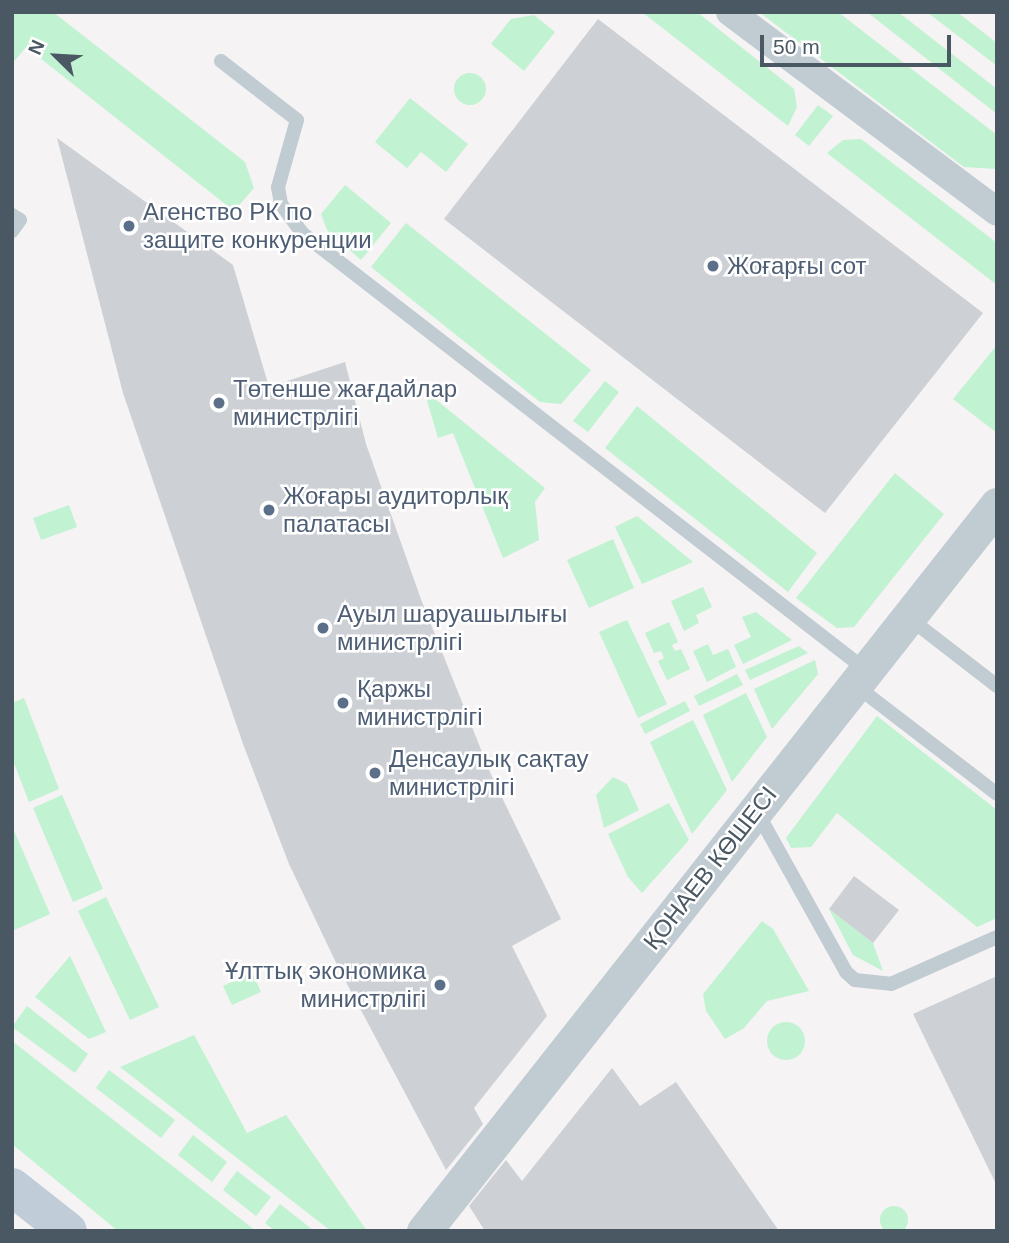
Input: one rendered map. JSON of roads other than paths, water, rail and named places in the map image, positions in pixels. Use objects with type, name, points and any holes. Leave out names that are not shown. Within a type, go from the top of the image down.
[{"type":"main road","points":[[12,1187],[68,1231]]},
{"type":"street","points":[[730,12],[997,212]]},
{"type":"street","name":"ҚОНАЕВ КӨШЕСІ","points":[[424,1231],[997,505]]},
{"type":"lane","points":[[221,61],[297,120],[278,187],[281,204],[302,233],[861,677],[997,794]]},
{"type":"lane","points":[[12,215],[20,220],[12,231]]},
{"type":"lane","points":[[908,617],[997,686]]},
{"type":"lane","points":[[756,810],[846,972],[855,980],[891,984],[997,937]]},
{"type":"place","name":"Агенство РК по защите конкуренции","points":[[129,226]]},
{"type":"place","name":"Жоғарғы сот","points":[[713,266]]},
{"type":"place","name":"Төтенше жағдайлар министрлігі","points":[[219,403]]},
{"type":"place","name":"Жоғары аудиторлық палатасы","points":[[269,510]]},
{"type":"place","name":"Ауыл шаруашылығы министрлігі","points":[[323,628]]},
{"type":"place","name":"Қаржы министрлігі","points":[[343,703]]},
{"type":"place","name":"Денсаулық сақтау министрлігі","points":[[375,773]]},
{"type":"place","name":"Ұлттық экономика министрлігі","points":[[440,985]]}]
